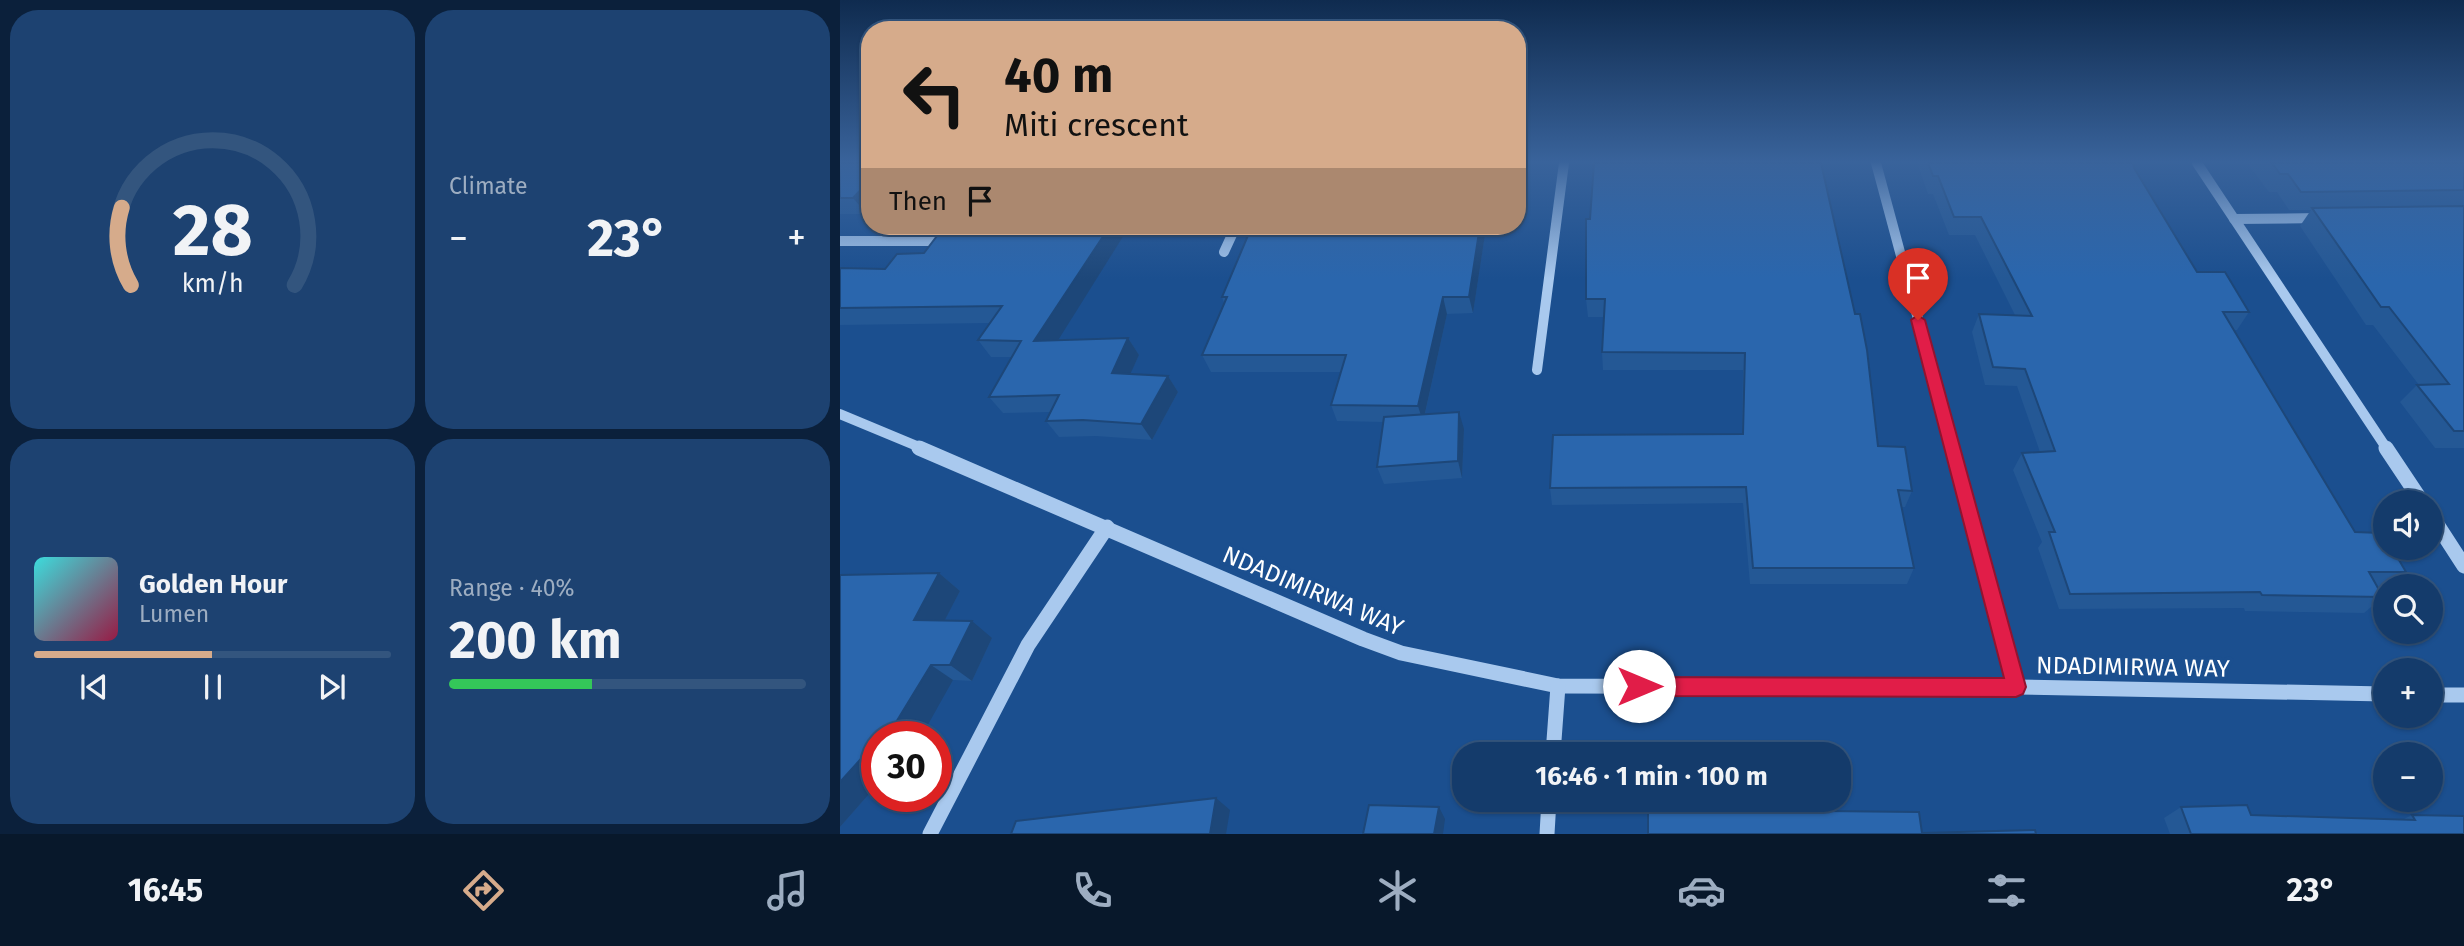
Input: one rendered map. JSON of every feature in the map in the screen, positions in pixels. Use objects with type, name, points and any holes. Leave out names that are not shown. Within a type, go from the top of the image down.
[{"type":"street","points":[[1537,370],[1559,202]]},
{"type":"street","points":[[1886,202],[2016,687]]},
{"type":"street","points":[[2223,202],[2414,490]]},
{"type":"street","points":[[2234,219],[2329,218]]},
{"type":"street","points":[[908,241],[913,235]]},
{"type":"street","points":[[1224,252],[1232,235]]},
{"type":"street","points":[[840,241],[955,241]]},
{"type":"street","name":"NDADIMIRWA WAY","points":[[840,414],[1108,527],[1363,639],[1414,656],[1558,686],[2016,687],[2373,694]]},
{"type":"street","points":[[930,834],[1028,645],[1108,527]]},
{"type":"street","points":[[2443,534],[2464,566]]},
{"type":"street","points":[[1554,742],[1558,686]]},
{"type":"street","points":[[2443,695],[2464,695]]},
{"type":"street","points":[[1547,834],[1548,812]]},
{"type":"building","points":[[1591,202],[1830,202],[1855,314],[1860,314],[1878,446],[1905,447],[1912,491],[1898,490],[1914,568],[1753,568],[1746,487],[1550,488],[1553,435],[1743,434],[1745,353],[1602,352],[1605,299],[1586,299],[1586,219],[1590,219]]},
{"type":"building","points":[[1948,202],[2155,202],[2197,272],[2225,272],[2249,312],[2223,312],[2355,532],[2373,533],[2373,560],[2399,560],[2406,572],[2369,572],[2373,579],[2373,597],[2262,595],[2260,592],[2070,594],[2049,532],[2055,532],[2022,453],[2055,451],[2025,369],[1993,367],[1979,314],[2032,316],[1981,217],[1954,217]]},
{"type":"building","points":[[2464,206],[2464,431],[2454,431],[2417,385],[2449,384],[2389,307],[2381,307],[2312,208]]},
{"type":"building","points":[[938,235],[1104,235],[1034,341],[1128,338],[1112,373],[1168,376],[1141,424],[1083,420],[1046,421],[1059,395],[989,397],[1021,341],[978,340],[1002,306],[840,308],[840,268],[885,269],[897,254],[924,253]]},
{"type":"building","points":[[1248,235],[1479,235],[1469,297],[1443,297],[1418,406],[1331,405],[1346,355],[1202,355],[1227,297],[1222,297]]},
{"type":"building","points":[[1459,412],[1458,461],[1377,467],[1384,417]]},
{"type":"building","points":[[939,573],[914,620],[972,621],[950,665],[931,665],[897,721],[861,721],[861,759],[840,782],[840,575]]},
{"type":"building","points":[[1216,798],[1210,834],[1011,834],[1016,821]]},
{"type":"building","points":[[1369,805],[1439,807],[1434,834],[1363,834]]},
{"type":"building","points":[[2247,805],[2251,815],[2415,820],[2412,815],[2464,816],[2464,834],[2191,834],[2181,807]]},
{"type":"building","points":[[1851,811],[1919,812],[1922,833],[2035,830],[2036,834],[1648,834],[1648,812]]},
{"type":"route","points":[[1639,686],[2016,687],[1918,320]]}]
